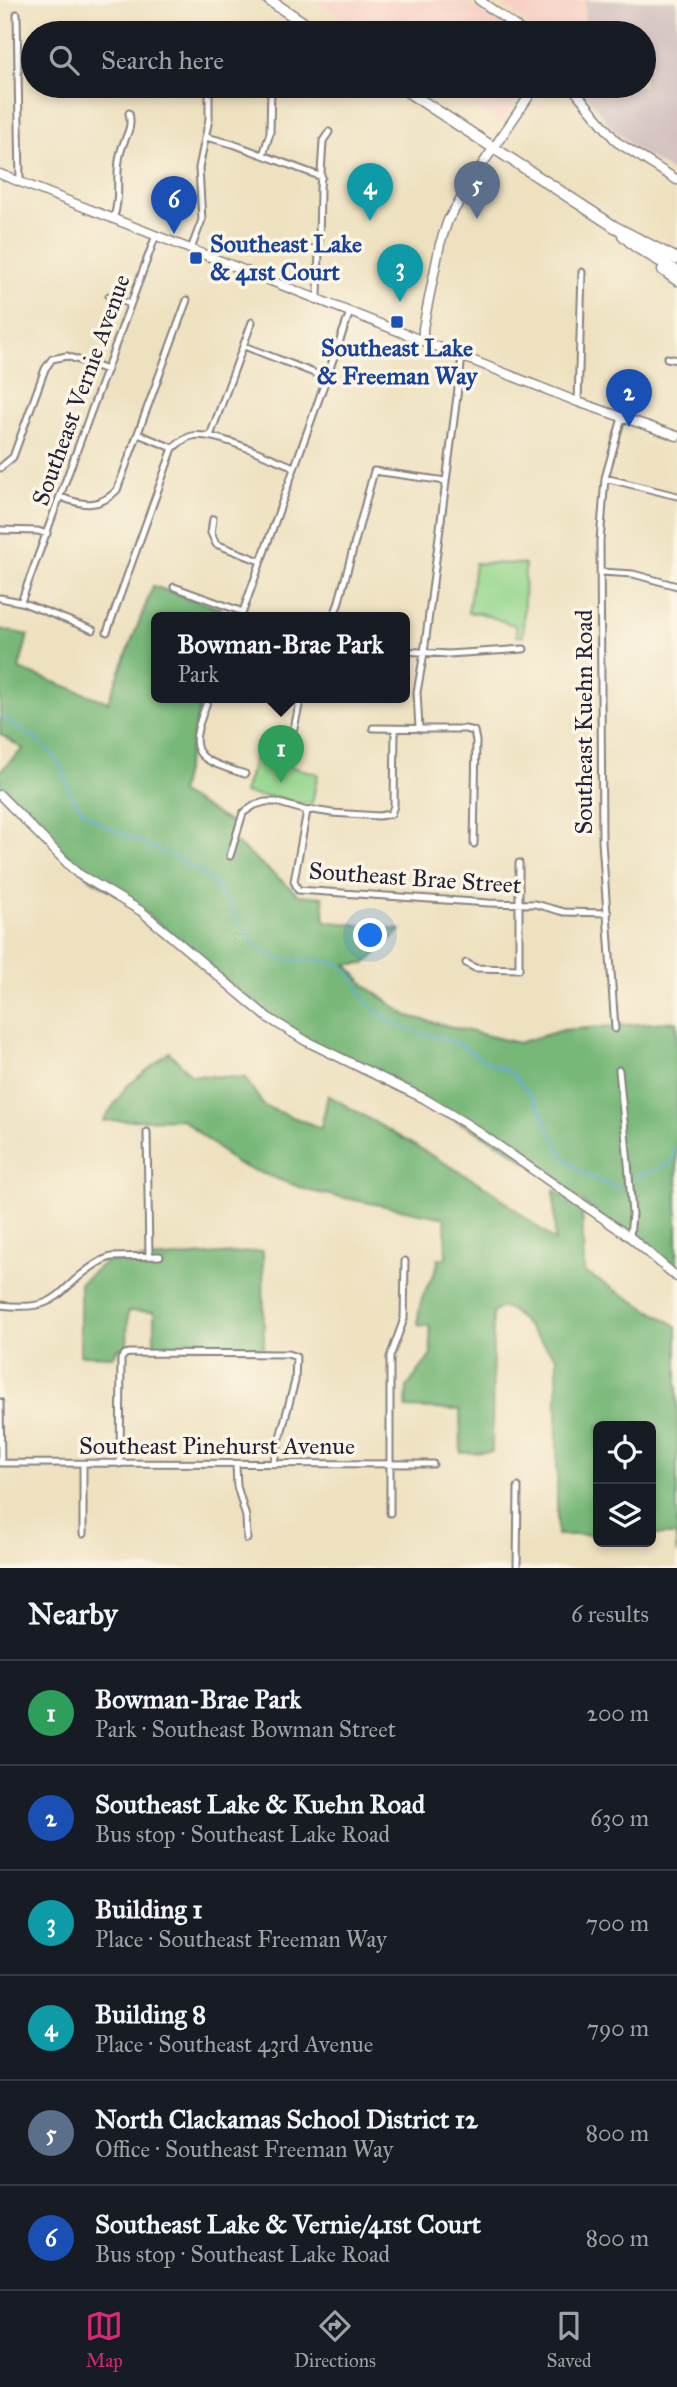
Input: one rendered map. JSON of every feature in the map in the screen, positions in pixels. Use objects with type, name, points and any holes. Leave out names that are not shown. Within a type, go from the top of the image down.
[{"type":"highway","points":[[269,0],[301,21]]},
{"type":"highway","points":[[417,98],[615,228],[677,258]]},
{"type":"highway","points":[[615,228],[677,280]]},
{"type":"highway","points":[[636,247],[677,271]]},
{"type":"street","points":[[479,0],[508,21]]},
{"type":"street","points":[[17,14],[20,181]]},
{"type":"street","points":[[191,249],[202,220],[199,168],[206,137],[208,98]]},
{"type":"street","points":[[263,155],[271,133],[271,98]]},
{"type":"street","points":[[423,341],[429,295],[445,228],[458,202],[528,98]]},
{"type":"street","points":[[581,98],[617,142],[677,180]]},
{"type":"street","points":[[113,219],[118,204],[121,151],[130,130],[129,113]]},
{"type":"street","points":[[318,300],[323,141],[329,132]]},
{"type":"street","points":[[206,137],[322,177]]},
{"type":"street","points":[[0,174],[578,402],[677,436]]},
{"type":"street","name":"Southeast Vernie Avenue","points":[[21,603],[156,235]]},
{"type":"street","points":[[292,248],[318,248]]},
{"type":"street","points":[[578,402],[582,272]]},
{"type":"street","points":[[108,296],[130,304]]},
{"type":"street","points":[[61,497],[87,505],[105,501],[121,482],[187,300]]},
{"type":"street","points":[[243,612],[350,312]]},
{"type":"street","points":[[210,436],[252,322]]},
{"type":"street","points":[[244,346],[327,378]]},
{"type":"street","points":[[0,468],[13,457],[48,363],[57,357],[67,356],[107,370]]},
{"type":"street","points":[[419,729],[417,692],[462,357]]},
{"type":"street","points":[[667,358],[677,360]]},
{"type":"street","name":"Southeast Kuehn Road","points":[[615,1028],[603,841],[600,541],[605,478],[622,418]]},
{"type":"street","points":[[138,434],[173,448]]},
{"type":"street","points":[[107,632],[173,448],[183,439],[210,436],[294,467]]},
{"type":"street","points":[[335,612],[374,471],[446,481]]},
{"type":"street","points":[[605,478],[677,496]]},
{"type":"street","points":[[213,519],[211,533],[216,544],[260,561]]},
{"type":"street","points":[[0,530],[38,531],[47,534]]},
{"type":"street","points":[[601,572],[633,574],[677,586]]},
{"type":"street","points":[[174,587],[237,612]]},
{"type":"street","points":[[0,598],[93,629]]},
{"type":"street","points":[[410,652],[448,654],[524,649]]},
{"type":"street","points":[[207,703],[198,726],[196,747],[203,759],[211,764],[245,774]]},
{"type":"street","points":[[294,728],[300,703]]},
{"type":"street","points":[[373,728],[474,732],[474,844]]},
{"type":"street","points":[[230,856],[241,819],[247,809],[255,805],[276,802],[307,811],[379,816],[391,814],[394,806],[395,729]]},
{"type":"street","points":[[0,795],[77,873],[141,911],[267,1017],[306,1041],[445,1110],[630,1237],[677,1277]]},
{"type":"street","name":"Southeast Brae Street","points":[[307,811],[294,881],[298,890],[540,904],[564,912],[608,913]]},
{"type":"street","points":[[466,963],[475,968],[519,969],[519,863]]},
{"type":"street","points":[[619,1070],[630,1190],[630,1237]]},
{"type":"street","points":[[146,1132],[149,1256]]},
{"type":"street","points":[[0,1305],[25,1308],[43,1306],[103,1260],[160,1256]]},
{"type":"street","points":[[390,1513],[390,1357],[405,1314],[405,1261]]},
{"type":"street","points":[[120,1464],[121,1359],[125,1354],[288,1354],[296,1357],[295,1381],[273,1464]]},
{"type":"street","points":[[0,1402],[0,1463]]},
{"type":"street","name":"Southeast Pinehurst Avenue","points":[[0,1463],[433,1464]]},
{"type":"street","points":[[83,1464],[83,1534]]},
{"type":"street","points":[[236,1464],[237,1486],[246,1517],[247,1539]]},
{"type":"street","points":[[517,1568],[518,1487]]},
{"type":"shaded area","points":[[315,0],[465,0],[496,21],[346,21]]},
{"type":"shaded area","points":[[495,0],[585,0],[584,21],[523,21]]},
{"type":"shaded area","points":[[585,0],[677,0],[677,175],[634,148],[610,126],[589,98],[656,98],[656,21],[584,21]]},
{"type":"shaded area","points":[[460,98],[517,98],[500,124]]},
{"type":"green space","points":[[475,563],[525,564],[523,636],[516,636],[516,626],[480,613],[468,613]]},
{"type":"green space","points":[[153,586],[222,609],[222,612],[151,612],[151,703],[201,703],[180,793],[233,824],[230,838],[299,895],[323,897],[325,921],[401,930],[365,964],[346,964],[366,986],[408,1016],[518,1043],[563,1030],[677,1021],[677,1273],[507,1148],[281,1025],[131,901],[92,880],[0,791],[0,771],[23,749],[0,734],[0,629],[28,635],[19,669],[108,702]]},
{"type":"green space","points":[[255,757],[318,774],[312,803],[302,804],[244,793]]},
{"type":"green space","points":[[169,1052],[191,1075],[245,1078],[264,1106],[321,1128],[328,1095],[491,1190],[555,1241],[554,1190],[582,1208],[584,1272],[677,1326],[677,1554],[676,1535],[656,1535],[656,1421],[593,1421],[593,1535],[557,1535],[557,1357],[508,1309],[500,1308],[493,1313],[492,1452],[461,1453],[460,1410],[406,1408],[407,1387],[431,1355],[430,1326],[418,1325],[419,1315],[438,1258],[446,1258],[445,1218],[310,1191],[237,1164],[182,1119],[103,1121],[126,1087]]},
{"type":"green space","points":[[263,1251],[264,1347],[154,1346],[154,1312],[128,1311],[127,1346],[118,1349],[114,1356],[80,1355],[80,1283],[105,1262]]},
{"type":"waterway","points":[[0,716],[50,751],[59,764],[75,800],[85,812],[99,822],[181,860],[210,880],[218,888],[241,926],[264,951],[283,959],[340,965],[349,972],[368,1003],[390,1021],[412,1031],[452,1041],[510,1073],[539,1107],[561,1152],[573,1165],[609,1185],[621,1188],[626,1183]]},
{"type":"waterway","points":[[631,1179],[671,1163],[673,1151],[677,1148]]},
{"type":"place","name":"North Clackamas School District 12","points":[[477,219]]},
{"type":"place","name":"Building 8","points":[[370,221]]},
{"type":"place","name":"Southeast Lake & Vernie/41st Court","points":[[174,234]]},
{"type":"place","name":"Southeast Lake & 41st Court","points":[[196,258]]},
{"type":"place","name":"Building 1","points":[[400,302]]},
{"type":"place","name":"Southeast Lake & Freeman Way","points":[[397,322]]},
{"type":"place","name":"Southeast Lake & Kuehn Road","points":[[629,427]]},
{"type":"place","name":"Bowman-Brae Park","points":[[281,783]]}]
